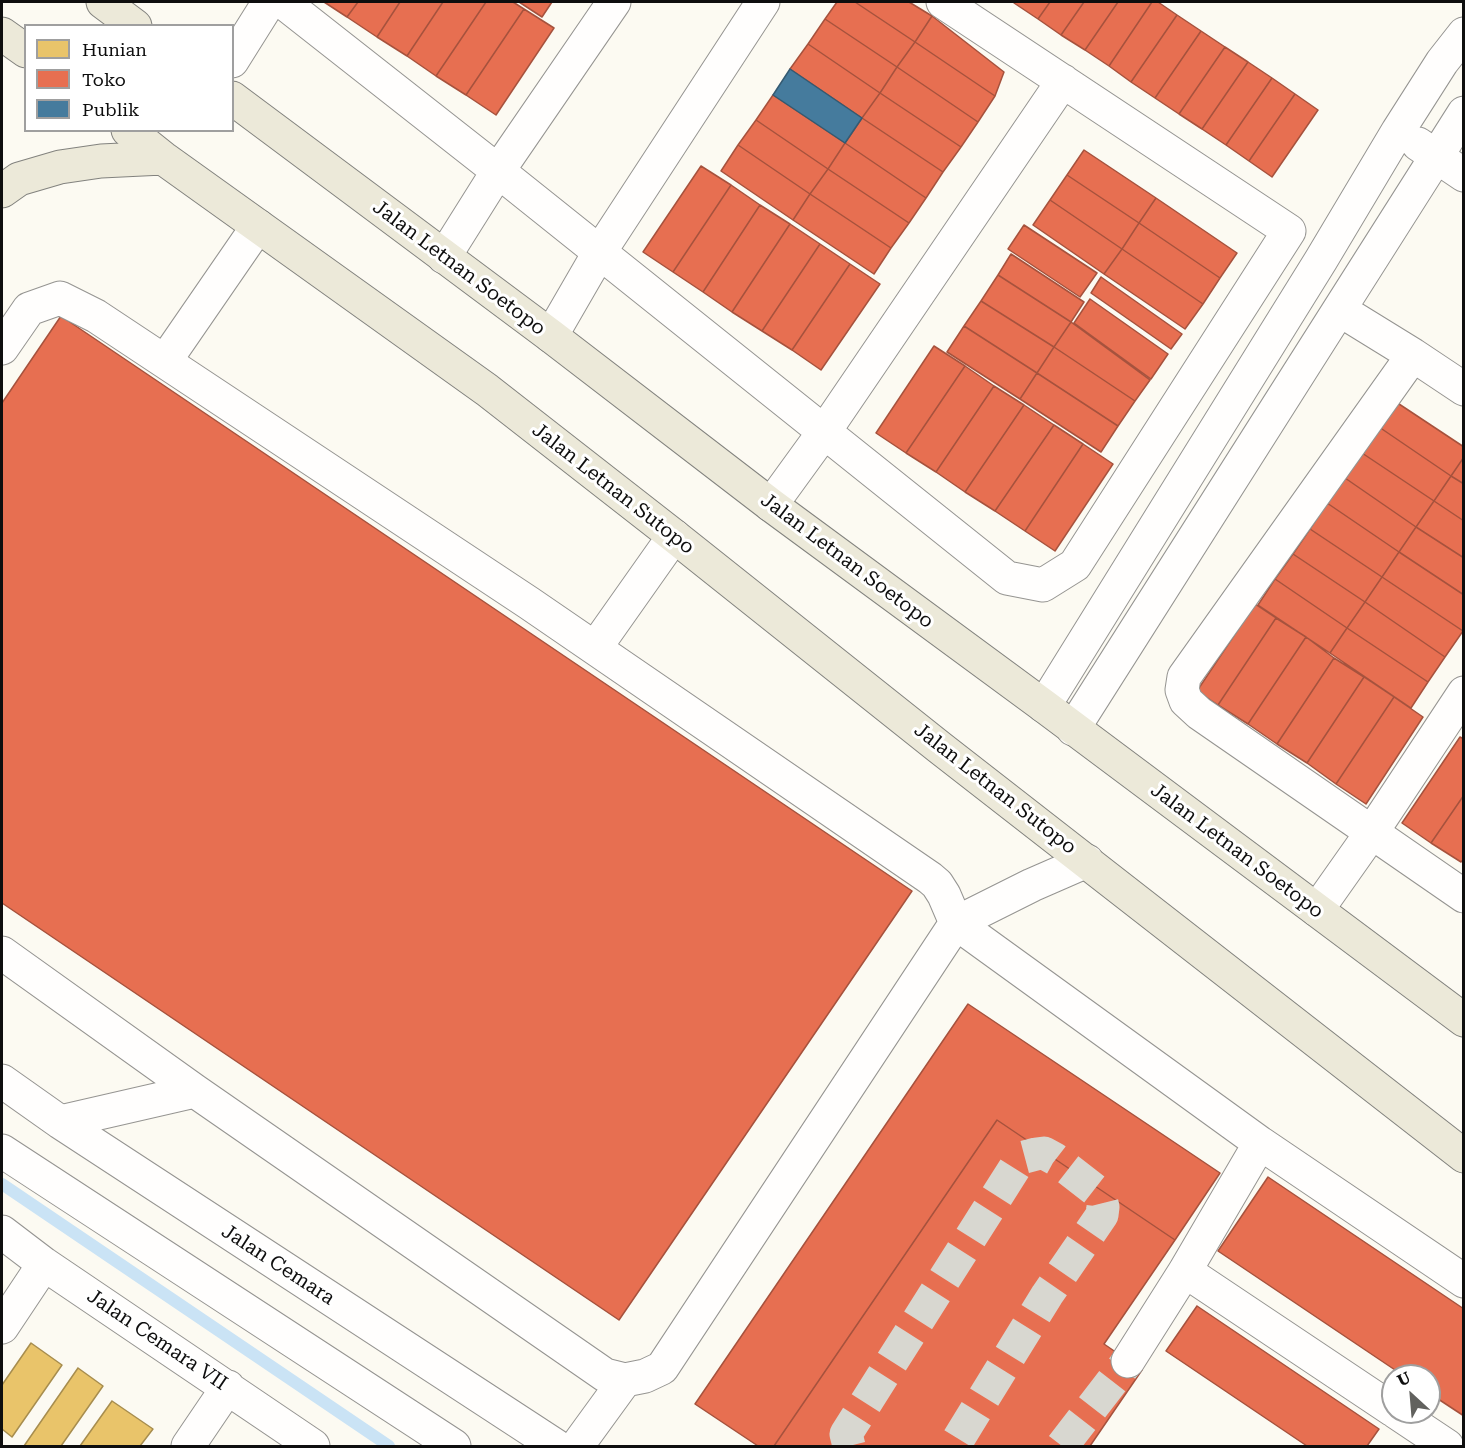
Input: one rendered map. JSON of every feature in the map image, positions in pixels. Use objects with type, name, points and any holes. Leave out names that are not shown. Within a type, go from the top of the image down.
[{"type":"main road","points":[[103,2],[132,24]]},
{"type":"main road","points":[[2,34],[24,50]]},
{"type":"main road","name":"Jalan Letnan Soetopo","points":[[234,100],[771,505],[1464,1020]]},
{"type":"main road","name":"Jalan Letnan Sutopo","points":[[130,132],[163,158],[487,390],[1087,861]]},
{"type":"main road","points":[[2,191],[19,179],[60,167],[101,161],[163,158]]},
{"type":"main road","points":[[1087,861],[1464,1156]]},
{"type":"street","points":[[234,59],[269,2]]},
{"type":"street","points":[[283,2],[1007,578],[1042,585],[1075,565],[1289,231],[943,2]]},
{"type":"street","points":[[444,257],[498,171],[614,2]]},
{"type":"street","points":[[550,336],[599,253],[763,2]]},
{"type":"street","points":[[1044,706],[1321,260],[1398,130],[1442,62],[1464,34]]},
{"type":"street","points":[[771,505],[824,432],[1063,81]]},
{"type":"street","points":[[1073,729],[1461,122],[1418,99]]},
{"type":"street","points":[[1398,130],[1464,176]]},
{"type":"street","points":[[165,361],[258,226]]},
{"type":"street","points":[[2,348],[29,309],[60,298],[96,316],[595,648],[930,878],[944,895],[956,923],[1260,1143],[1464,1281]]},
{"type":"street","points":[[1340,310],[1464,389]]},
{"type":"street","points":[[1413,355],[1184,677],[1182,690],[1186,701],[1199,713],[1464,896]]},
{"type":"street","points":[[595,648],[674,536]]},
{"type":"street","points":[[1317,910],[1464,693]]},
{"type":"street","points":[[2,954],[195,1092],[605,1375],[625,1380],[645,1376],[662,1368],[956,923],[1032,885],[1087,861]]},
{"type":"street","name":"Jalan Cemara","points":[[2,1081],[60,1122],[556,1446]]},
{"type":"street","points":[[60,1122],[195,1092]]},
{"type":"street","points":[[1128,1361],[1260,1143]]},
{"type":"street","points":[[2,1151],[454,1446]]},
{"type":"street","name":"Jalan Cemara VII","points":[[2,1232],[44,1264],[313,1446]]},
{"type":"street","points":[[2,1327],[44,1264]]},
{"type":"street","points":[[1185,1270],[1381,1402]]},
{"type":"street","points":[[577,1446],[625,1380]]},
{"type":"street","points":[[188,1446],[228,1388]]},
{"type":"street","points":[[1414,1424],[1447,1446]]},
{"type":"building: Hunian","points":[[31,1343],[62,1365],[12,1437],[2,1429],[2,1385]]},
{"type":"building: Hunian","points":[[78,1368],[103,1386],[61,1446],[24,1446]]},
{"type":"building: Hunian","points":[[112,1401],[153,1429],[140,1446],[80,1446]]},
{"type":"building: Toko","points":[[324,2],[358,2],[347,17]]},
{"type":"building: Toko","points":[[358,2],[400,2],[377,37],[347,17]]},
{"type":"building: Toko","points":[[400,2],[443,2],[407,56],[377,37]]},
{"type":"building: Toko","points":[[443,2],[486,2],[436,76],[407,56]]},
{"type":"building: Toko","points":[[486,2],[513,2],[524,9],[466,95],[436,76]]},
{"type":"building: Toko","points":[[519,2],[552,2],[542,17]]},
{"type":"building: Toko","points":[[837,2],[855,2],[915,42],[897,67],[825,19]]},
{"type":"building: Toko","points":[[855,2],[909,2],[932,16],[915,42]]},
{"type":"building: Toko","points":[[1015,2],[1050,2],[1038,19]]},
{"type":"building: Toko","points":[[1050,2],[1084,2],[1061,35],[1038,19]]},
{"type":"building: Toko","points":[[1084,2],[1118,2],[1085,50],[1061,35]]},
{"type":"building: Toko","points":[[1118,2],[1152,2],[1109,66],[1085,50]]},
{"type":"building: Toko","points":[[1152,2],[1158,2],[1177,15],[1131,82],[1109,66]]},
{"type":"building: Toko","points":[[524,9],[554,28],[496,115],[466,95]]},
{"type":"building: Toko","points":[[1177,15],[1201,31],[1155,98],[1131,82]]},
{"type":"building: Toko","points":[[932,16],[1004,72],[995,96],[915,42]]},
{"type":"building: Toko","points":[[825,19],[897,67],[880,93],[808,44]]},
{"type":"building: Toko","points":[[1201,31],[1225,47],[1179,114],[1155,98]]},
{"type":"building: Toko","points":[[915,42],[995,96],[978,122],[897,67]]},
{"type":"building: Toko","points":[[808,44],[880,93],[862,118],[790,69]]},
{"type":"building: Toko","points":[[1225,47],[1248,62],[1202,129],[1179,114]]},
{"type":"building: Toko","points":[[1248,62],[1272,78],[1226,145],[1202,129]]},
{"type":"building: Toko","points":[[897,67],[978,122],[961,147],[880,93]]},
{"type":"building: Toko","points":[[1272,78],[1295,94],[1249,161],[1226,145]]},
{"type":"building: Toko","points":[[880,93],[961,147],[943,172],[862,118]]},
{"type":"building: Toko","points":[[1295,94],[1318,110],[1272,177],[1249,161]]},
{"type":"building: Toko","points":[[773,95],[845,143],[828,169],[756,120]]},
{"type":"building: Toko","points":[[862,118],[943,172],[926,198],[845,143]]},
{"type":"building: Toko","points":[[756,120],[828,169],[810,194],[738,145]]},
{"type":"building: Toko","points":[[845,143],[926,198],[909,223],[828,169]]},
{"type":"building: Toko","points":[[738,145],[810,194],[793,220],[721,171]]},
{"type":"building: Toko","points":[[1084,150],[1156,198],[1139,223],[1067,175]]},
{"type":"building: Toko","points":[[701,166],[731,185],[673,272],[643,252]]},
{"type":"building: Toko","points":[[828,169],[909,223],[891,248],[810,194]]},
{"type":"building: Toko","points":[[1067,175],[1139,223],[1122,249],[1050,200]]},
{"type":"building: Toko","points":[[731,185],[760,205],[703,292],[673,272]]},
{"type":"building: Toko","points":[[810,194],[891,248],[874,274],[793,220]]},
{"type":"building: Toko","points":[[1156,198],[1237,253],[1220,278],[1139,223]]},
{"type":"building: Toko","points":[[1050,200],[1122,249],[1104,274],[1033,225]]},
{"type":"building: Toko","points":[[760,205],[790,224],[732,312],[703,292]]},
{"type":"building: Toko","points":[[1139,223],[1220,278],[1203,304],[1122,249]]},
{"type":"building: Toko","points":[[790,224],[820,244],[762,331],[732,312]]},
{"type":"building: Toko","points":[[1024,225],[1097,273],[1080,297],[1008,249]]},
{"type":"building: Toko","points":[[820,244],[850,264],[792,350],[762,331]]},
{"type":"building: Toko","points":[[1122,249],[1203,304],[1185,329],[1104,274]]},
{"type":"building: Toko","points":[[1011,254],[1084,302],[1071,322],[998,275]]},
{"type":"building: Toko","points":[[850,264],[880,284],[821,370],[792,350]]},
{"type":"building: Toko","points":[[998,275],[1071,322],[1054,347],[981,301]]},
{"type":"building: Toko","points":[[1101,277],[1182,334],[1171,349],[1091,293]]},
{"type":"building: Toko","points":[[1090,299],[1168,354],[1151,379],[1074,323]]},
{"type":"building: Toko","points":[[981,301],[1054,347],[1037,373],[964,326]]},
{"type":"building: Toko","points":[[61,316],[912,891],[619,1320],[2,903],[2,403]]},
{"type":"building: Toko","points":[[1071,322],[1150,380],[1135,401],[1054,347]]},
{"type":"building: Toko","points":[[964,326],[1037,373],[1020,399],[947,352]]},
{"type":"building: Toko","points":[[934,346],[965,366],[906,453],[876,433]]},
{"type":"building: Toko","points":[[1054,347],[1135,401],[1118,426],[1037,373]]},
{"type":"building: Toko","points":[[965,366],[994,386],[936,472],[906,453]]},
{"type":"building: Toko","points":[[1037,373],[1118,426],[1101,452],[1020,399]]},
{"type":"building: Toko","points":[[994,386],[1024,405],[965,492],[936,472]]},
{"type":"building: Toko","points":[[1396,402],[1464,447],[1464,457],[1451,476],[1379,427]]},
{"type":"building: Toko","points":[[1024,405],[1054,425],[995,511],[965,492]]},
{"type":"building: Toko","points":[[1054,425],[1083,444],[1025,531],[995,511]]},
{"type":"building: Toko","points":[[1379,427],[1451,476],[1434,501],[1362,453]]},
{"type":"building: Toko","points":[[1083,444],[1113,464],[1055,551],[1025,531]]},
{"type":"building: Toko","points":[[1362,453],[1434,501],[1416,527],[1345,478]]},
{"type":"building: Toko","points":[[1464,457],[1464,484],[1451,476]]},
{"type":"building: Toko","points":[[1451,476],[1464,484],[1464,521],[1434,501]]},
{"type":"building: Toko","points":[[1345,478],[1416,527],[1399,552],[1327,503]]},
{"type":"building: Toko","points":[[1434,501],[1464,521],[1464,558],[1416,527]]},
{"type":"building: Toko","points":[[1327,503],[1399,552],[1382,577],[1310,529]]},
{"type":"building: Toko","points":[[1416,527],[1464,558],[1464,595],[1399,552]]},
{"type":"building: Toko","points":[[1310,529],[1382,577],[1365,602],[1293,554]]},
{"type":"building: Toko","points":[[1399,552],[1464,595],[1463,631],[1382,577]]},
{"type":"building: Toko","points":[[1293,554],[1365,602],[1347,628],[1275,579]]},
{"type":"building: Toko","points":[[1382,577],[1463,631],[1445,657],[1365,602]]},
{"type":"building: Toko","points":[[1275,579],[1347,628],[1330,653],[1258,605]]},
{"type":"building: Toko","points":[[1365,602],[1445,657],[1428,682],[1347,628]]},
{"type":"building: Toko","points":[[1255,604],[1276,618],[1218,705],[1197,691]]},
{"type":"building: Toko","points":[[1276,618],[1306,637],[1248,724],[1218,705]]},
{"type":"building: Toko","points":[[1347,628],[1428,682],[1411,708],[1330,653]]},
{"type":"building: Toko","points":[[1306,637],[1334,658],[1277,744],[1248,724]]},
{"type":"building: Toko","points":[[1334,658],[1364,677],[1307,763],[1277,744]]},
{"type":"building: Toko","points":[[1364,677],[1394,697],[1336,784],[1307,763]]},
{"type":"building: Toko","points":[[1394,697],[1423,717],[1366,804],[1336,784]]},
{"type":"building: Toko","points":[[1460,737],[1464,739],[1464,795],[1431,843],[1402,823]]},
{"type":"building: Toko","points":[[1464,795],[1464,859],[1461,862],[1431,843]]},
{"type":"building: Toko","points":[[968,1004],[1220,1173],[1175,1240],[997,1120],[774,1446],[758,1446],[695,1404]]},
{"type":"building: Toko","points":[[997,1120],[1175,1240],[1104,1344],[1142,1370],[1090,1446],[774,1446]]},
{"type":"building: Toko","points":[[1268,1177],[1464,1309],[1464,1416],[1441,1401],[1441,1364],[1386,1364],[1218,1251]]},
{"type":"building: Toko","points":[[1197,1306],[1379,1429],[1367,1446],[1307,1446],[1166,1351]]},
{"type":"building: Publik","points":[[790,69],[862,118],[845,143],[773,95]]},
{"type":"waterway","points":[[2,1184],[389,1446]]},
{"type":"tunnel","points":[[849,1446],[846,1434],[1021,1158],[1044,1153],[1095,1190],[1101,1199],[1102,1215],[1047,1295],[954,1446]]},
{"type":"tunnel","points":[[1062,1446],[1128,1361]]}]
